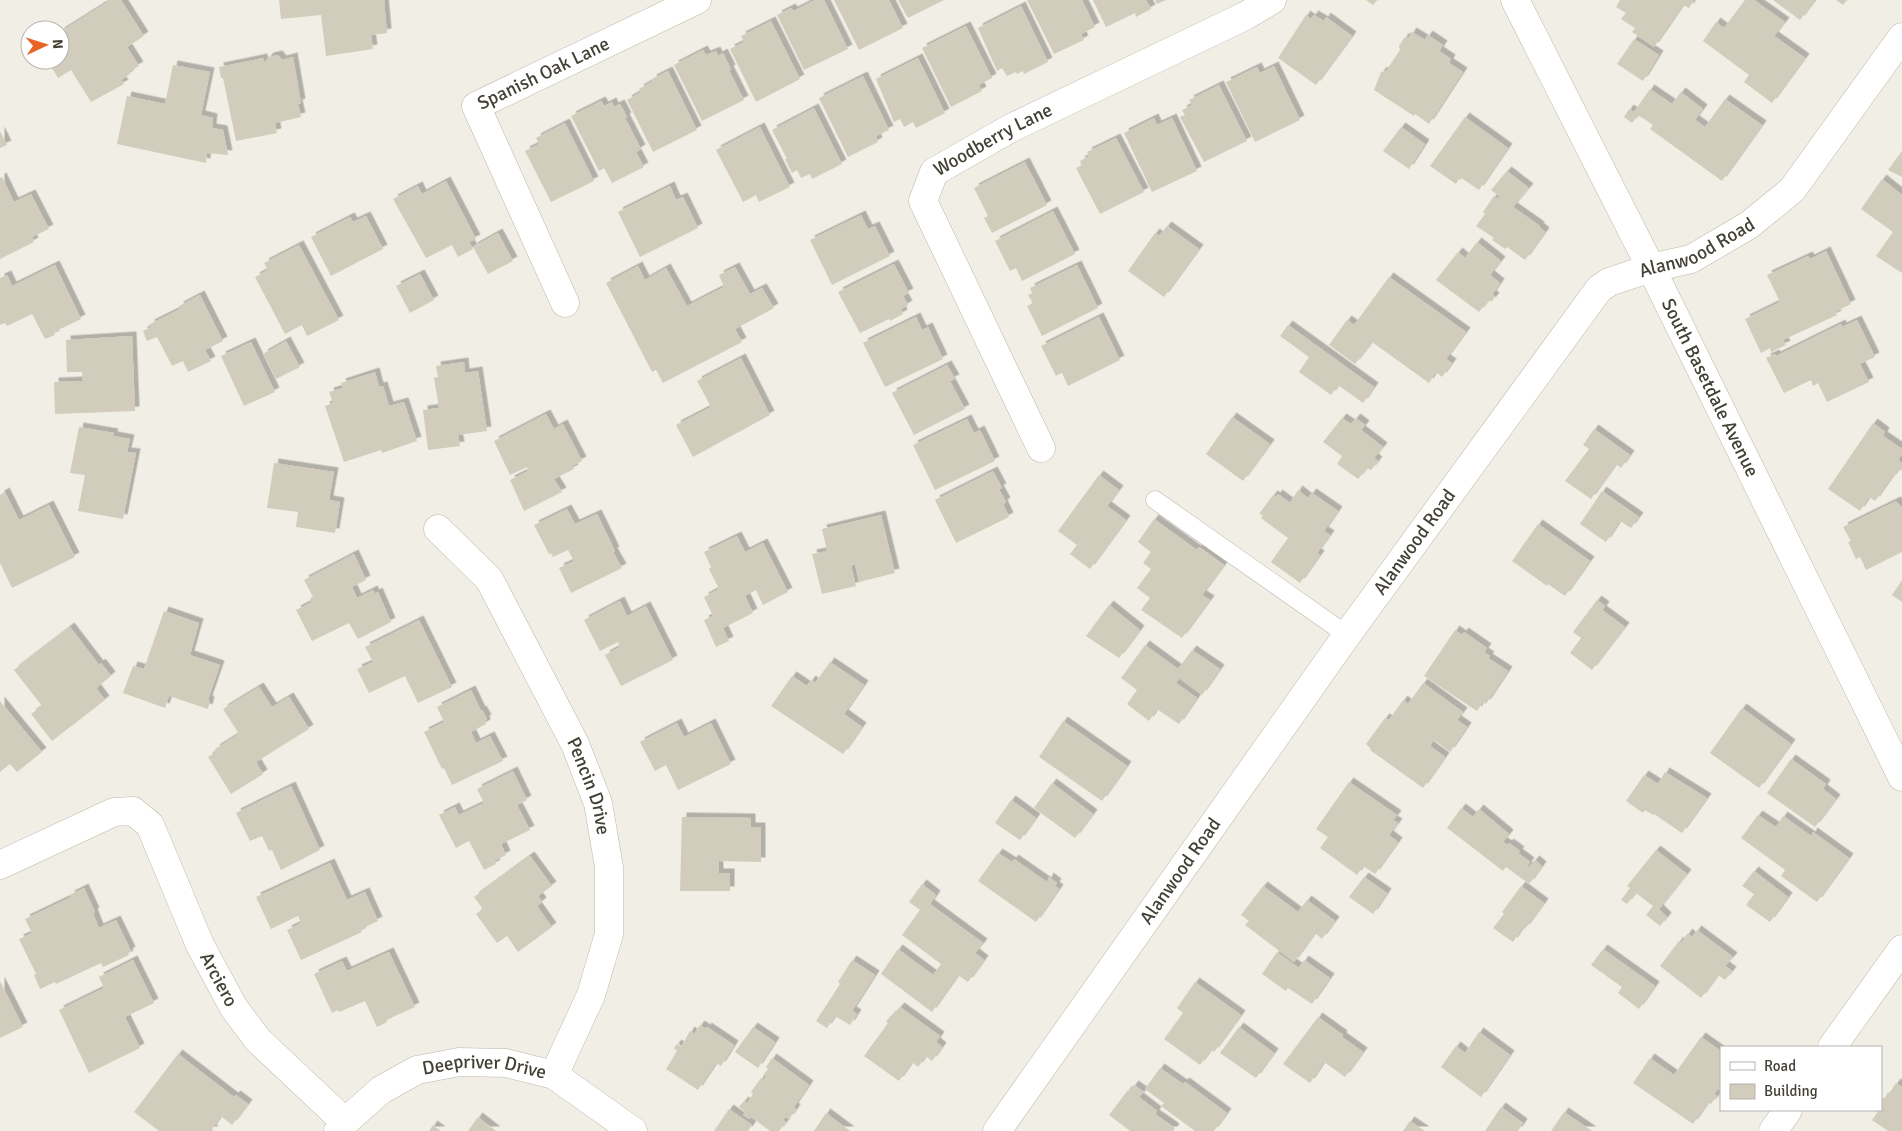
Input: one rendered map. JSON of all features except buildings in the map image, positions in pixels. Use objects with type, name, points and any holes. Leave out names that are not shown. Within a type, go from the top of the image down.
[{"type":"street","name":"Spanish Oak Lane","points":[[565,303],[476,106],[697,0]]},
{"type":"street","name":"Woodberry Lane","points":[[1041,448],[923,202],[934,172],[1011,128],[1245,16],[1272,0]]},
{"type":"street","name":"South Basetdale Avenue","points":[[1514,0],[1651,268],[1902,777]]},
{"type":"street","name":"Alanwood Road","points":[[997,1131],[1347,635],[1599,289],[1609,282],[1651,268],[1691,259],[1749,224],[1792,190],[1902,36]]},
{"type":"street","name":"Pencin Drive","points":[[438,529],[489,579],[575,744],[598,803],[609,867],[609,934],[591,996],[554,1076]]},
{"type":"street","name":"Arciero","points":[[0,865],[114,812],[133,811],[150,825],[200,944],[234,1008],[258,1040],[341,1126]]},
{"type":"street","points":[[1833,1046],[1902,949]]},
{"type":"street","name":"Deepriver Drive","points":[[341,1126],[380,1090],[418,1070],[459,1062],[506,1063],[554,1076],[633,1131]]},
{"type":"street","points":[[1773,1131],[1787,1111]]},
{"type":"lane","points":[[1155,500],[1347,635]]}]
